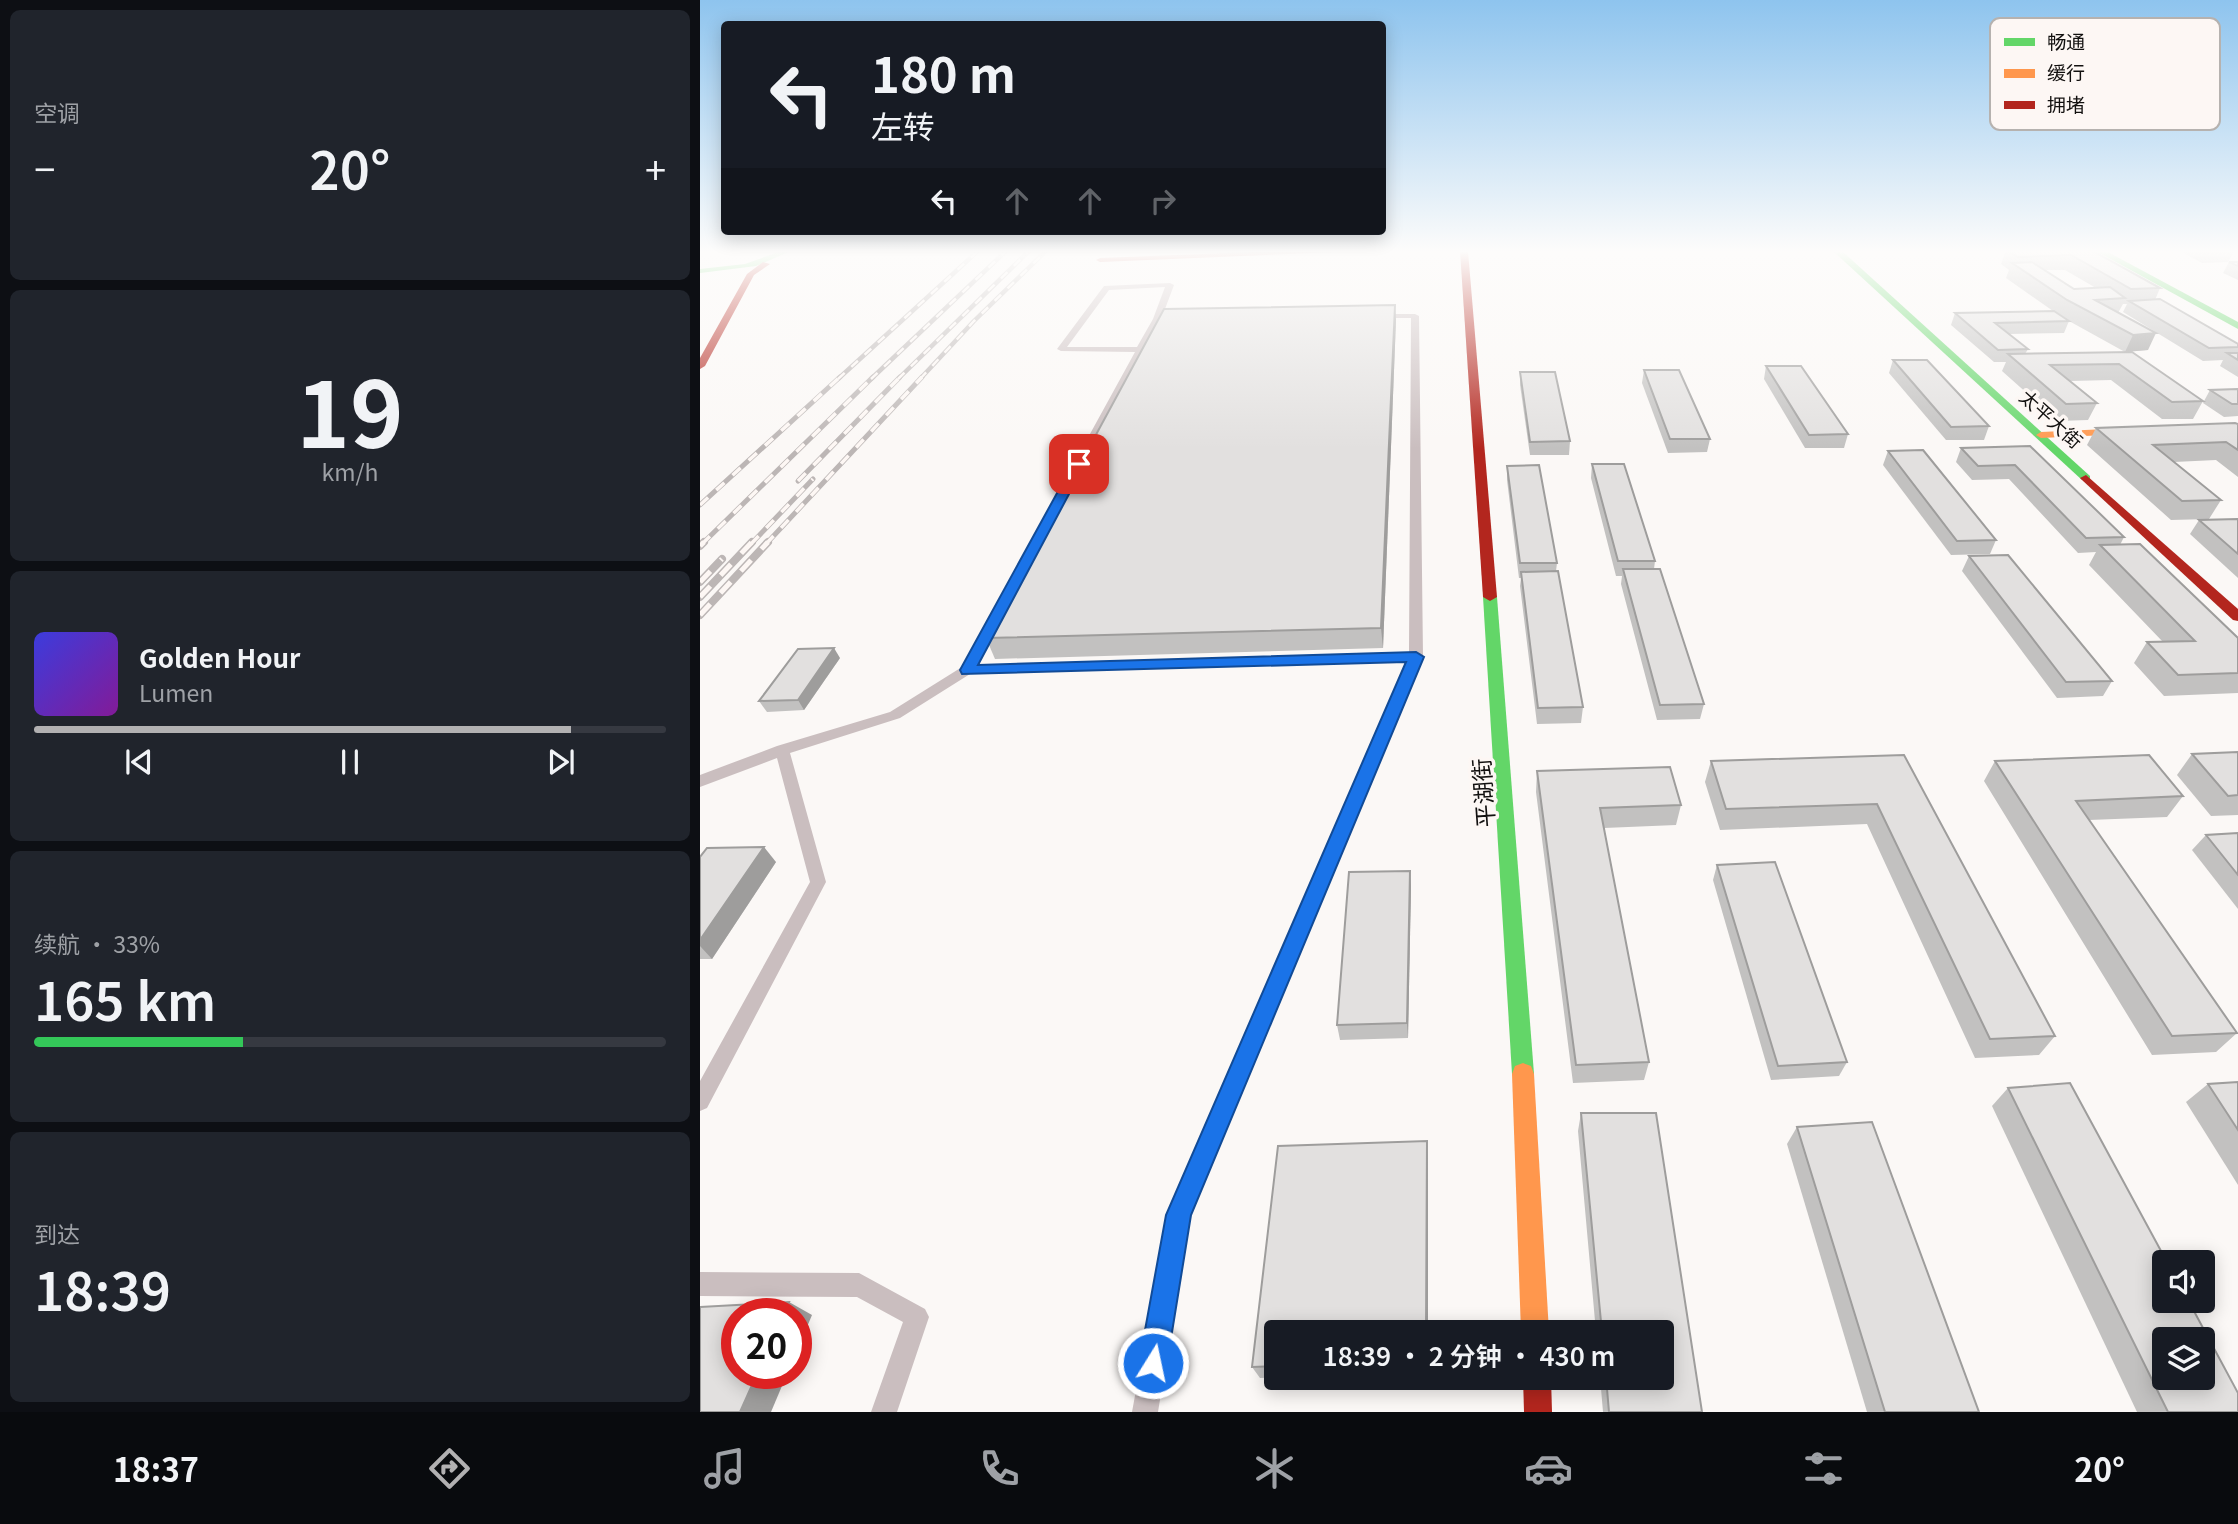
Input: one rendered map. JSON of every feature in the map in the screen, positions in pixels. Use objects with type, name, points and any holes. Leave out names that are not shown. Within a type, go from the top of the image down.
[{"type":"main road","points":[[700,366],[727,317]]},
{"type":"main road","name":"平湖街","points":[[1469,317],[1519,989],[1534,1320]]},
{"type":"main road","name":"太平大街","points":[[1910,317],[2238,617]]},
{"type":"main road","points":[[2221,317],[2238,326]]},
{"type":"main road","points":[[2040,435],[2238,426]]},
{"type":"main road","points":[[1537,1390],[1538,1412]]},
{"type":"lane","points":[[1085,317],[1061,349],[1141,350]]},
{"type":"lane","points":[[1145,1412],[1179,1215],[1416,657],[1415,317]]},
{"type":"lane","points":[[700,781],[782,750],[895,715],[967,670],[1157,319],[1184,319]]},
{"type":"lane","points":[[967,670],[1416,657]]},
{"type":"lane","points":[[700,1101],[818,882],[782,750]]},
{"type":"lane","points":[[700,1284],[859,1285],[917,1317],[884,1412]]},
{"type":"building","points":[[1160,317],[1394,317],[1381,628],[986,638]]},
{"type":"building","points":[[1960,317],[2063,317],[2069,321],[1995,323],[2028,349],[1998,350]]},
{"type":"building","points":[[2099,317],[2126,317],[2156,333],[2133,335]]},
{"type":"building","points":[[2156,317],[2191,317],[2238,344],[2238,347],[2209,348]]},
{"type":"building","points":[[2132,352],[2203,401],[2172,402],[2119,364],[2050,365],[2097,403],[2066,404],[2008,354]]},
{"type":"building","points":[[2227,353],[2238,353],[2238,360]]},
{"type":"building","points":[[1893,360],[1927,360],[1989,426],[1951,427]]},
{"type":"building","points":[[1766,366],[1801,366],[1848,434],[1809,435]]},
{"type":"building","points":[[1644,370],[1679,370],[1710,439],[1670,439]]},
{"type":"building","points":[[1520,372],[1555,372],[1570,441],[1530,442]]},
{"type":"building","points":[[2238,389],[2238,404],[2232,404],[2210,390]]},
{"type":"building","points":[[2238,424],[2238,450],[2226,442],[2153,445],[2221,500],[2182,501],[2096,428]]},
{"type":"building","points":[[2030,446],[2124,537],[2086,538],[2015,465],[1978,466],[1961,448]]},
{"type":"building","points":[[1923,450],[1996,540],[1957,541],[1888,451]]},
{"type":"building","points":[[1592,464],[1624,464],[1655,561],[1618,561]]},
{"type":"building","points":[[1539,465],[1557,563],[1520,563],[1507,466]]},
{"type":"building","points":[[2238,519],[2238,554],[2199,520]]},
{"type":"building","points":[[2140,544],[2238,638],[2238,673],[2178,675],[2147,642],[2195,641],[2100,545]]},
{"type":"building","points":[[2008,555],[2112,681],[2066,682],[1969,556]]},
{"type":"building","points":[[1623,569],[1660,569],[1704,704],[1660,705]]},
{"type":"building","points":[[1558,571],[1583,707],[1538,708],[1521,572]]},
{"type":"building","points":[[834,648],[798,700],[759,701],[798,649]]},
{"type":"building","points":[[2238,752],[2238,795],[2228,796],[2192,754]]},
{"type":"building","points":[[1904,755],[2055,1036],[1990,1039],[1877,804],[1726,809],[1711,761]]},
{"type":"building","points":[[2149,755],[2183,796],[2076,801],[2237,1033],[2172,1036],[1995,761]]},
{"type":"building","points":[[1670,767],[1681,805],[1600,808],[1649,1062],[1576,1065],[1537,771]]},
{"type":"building","points":[[2238,833],[2238,875],[2206,835]]},
{"type":"building","points":[[764,847],[700,940],[700,857],[707,848]]},
{"type":"building","points":[[1775,862],[1847,1062],[1778,1066],[1717,865]]},
{"type":"building","points":[[1410,871],[1407,1023],[1337,1025],[1349,872]]},
{"type":"building","points":[[2238,1082],[2238,1130],[2208,1084]]},
{"type":"building","points":[[2070,1083],[2160,1250],[2152,1250],[2152,1313],[2195,1313],[2203,1327],[2152,1327],[2152,1380],[2008,1088]]},
{"type":"building","points":[[1581,1113],[1656,1113],[1702,1412],[1609,1412],[1607,1390],[1674,1390],[1674,1320],[1601,1320]]},
{"type":"building","points":[[1872,1122],[1979,1412],[1885,1412],[1797,1127]]},
{"type":"building","points":[[1427,1141],[1426,1320],[1264,1320],[1264,1366],[1252,1367],[1278,1146]]},
{"type":"building","points":[[721,1306],[721,1389],[750,1389],[740,1412],[700,1412],[700,1307]]},
{"type":"building","points":[[2215,1350],[2238,1393],[2238,1412],[2168,1412],[2157,1390],[2215,1390]]},
{"type":"railway","points":[[838,379],[906,317]]},
{"type":"railway","points":[[871,379],[937,317]]},
{"type":"railway","points":[[899,378],[962,317]]},
{"type":"railway","points":[[920,379],[978,317]]},
{"type":"railway","points":[[700,505],[840,377]]},
{"type":"railway","points":[[702,544],[873,377]]},
{"type":"railway","points":[[766,544],[922,377]]},
{"type":"railway","points":[[798,481],[899,378]]},
{"type":"railway","points":[[751,544],[813,479]]},
{"type":"railway","points":[[700,597],[752,542]]},
{"type":"railway","points":[[700,615],[768,542]]},
{"type":"railway","points":[[700,582],[722,559]]},
{"type":"traffic: fast","points":[[1909,317],[2086,478]]},
{"type":"traffic: fast","points":[[2221,317],[2238,326]]},
{"type":"traffic: fast","points":[[1490,597],[1523,1074]]},
{"type":"traffic: slow","points":[[2041,435],[2238,426]]},
{"type":"traffic: slow","points":[[1523,1074],[1534,1320]]},
{"type":"traffic: jam","points":[[700,366],[727,317]]},
{"type":"traffic: jam","points":[[1469,317],[1490,597]]},
{"type":"traffic: jam","points":[[2086,478],[2238,617]]},
{"type":"traffic: jam","points":[[1537,1390],[1538,1412]]},
{"type":"route","points":[[1079,464],[967,670],[1416,657],[1179,1215],[1153,1363]]}]
